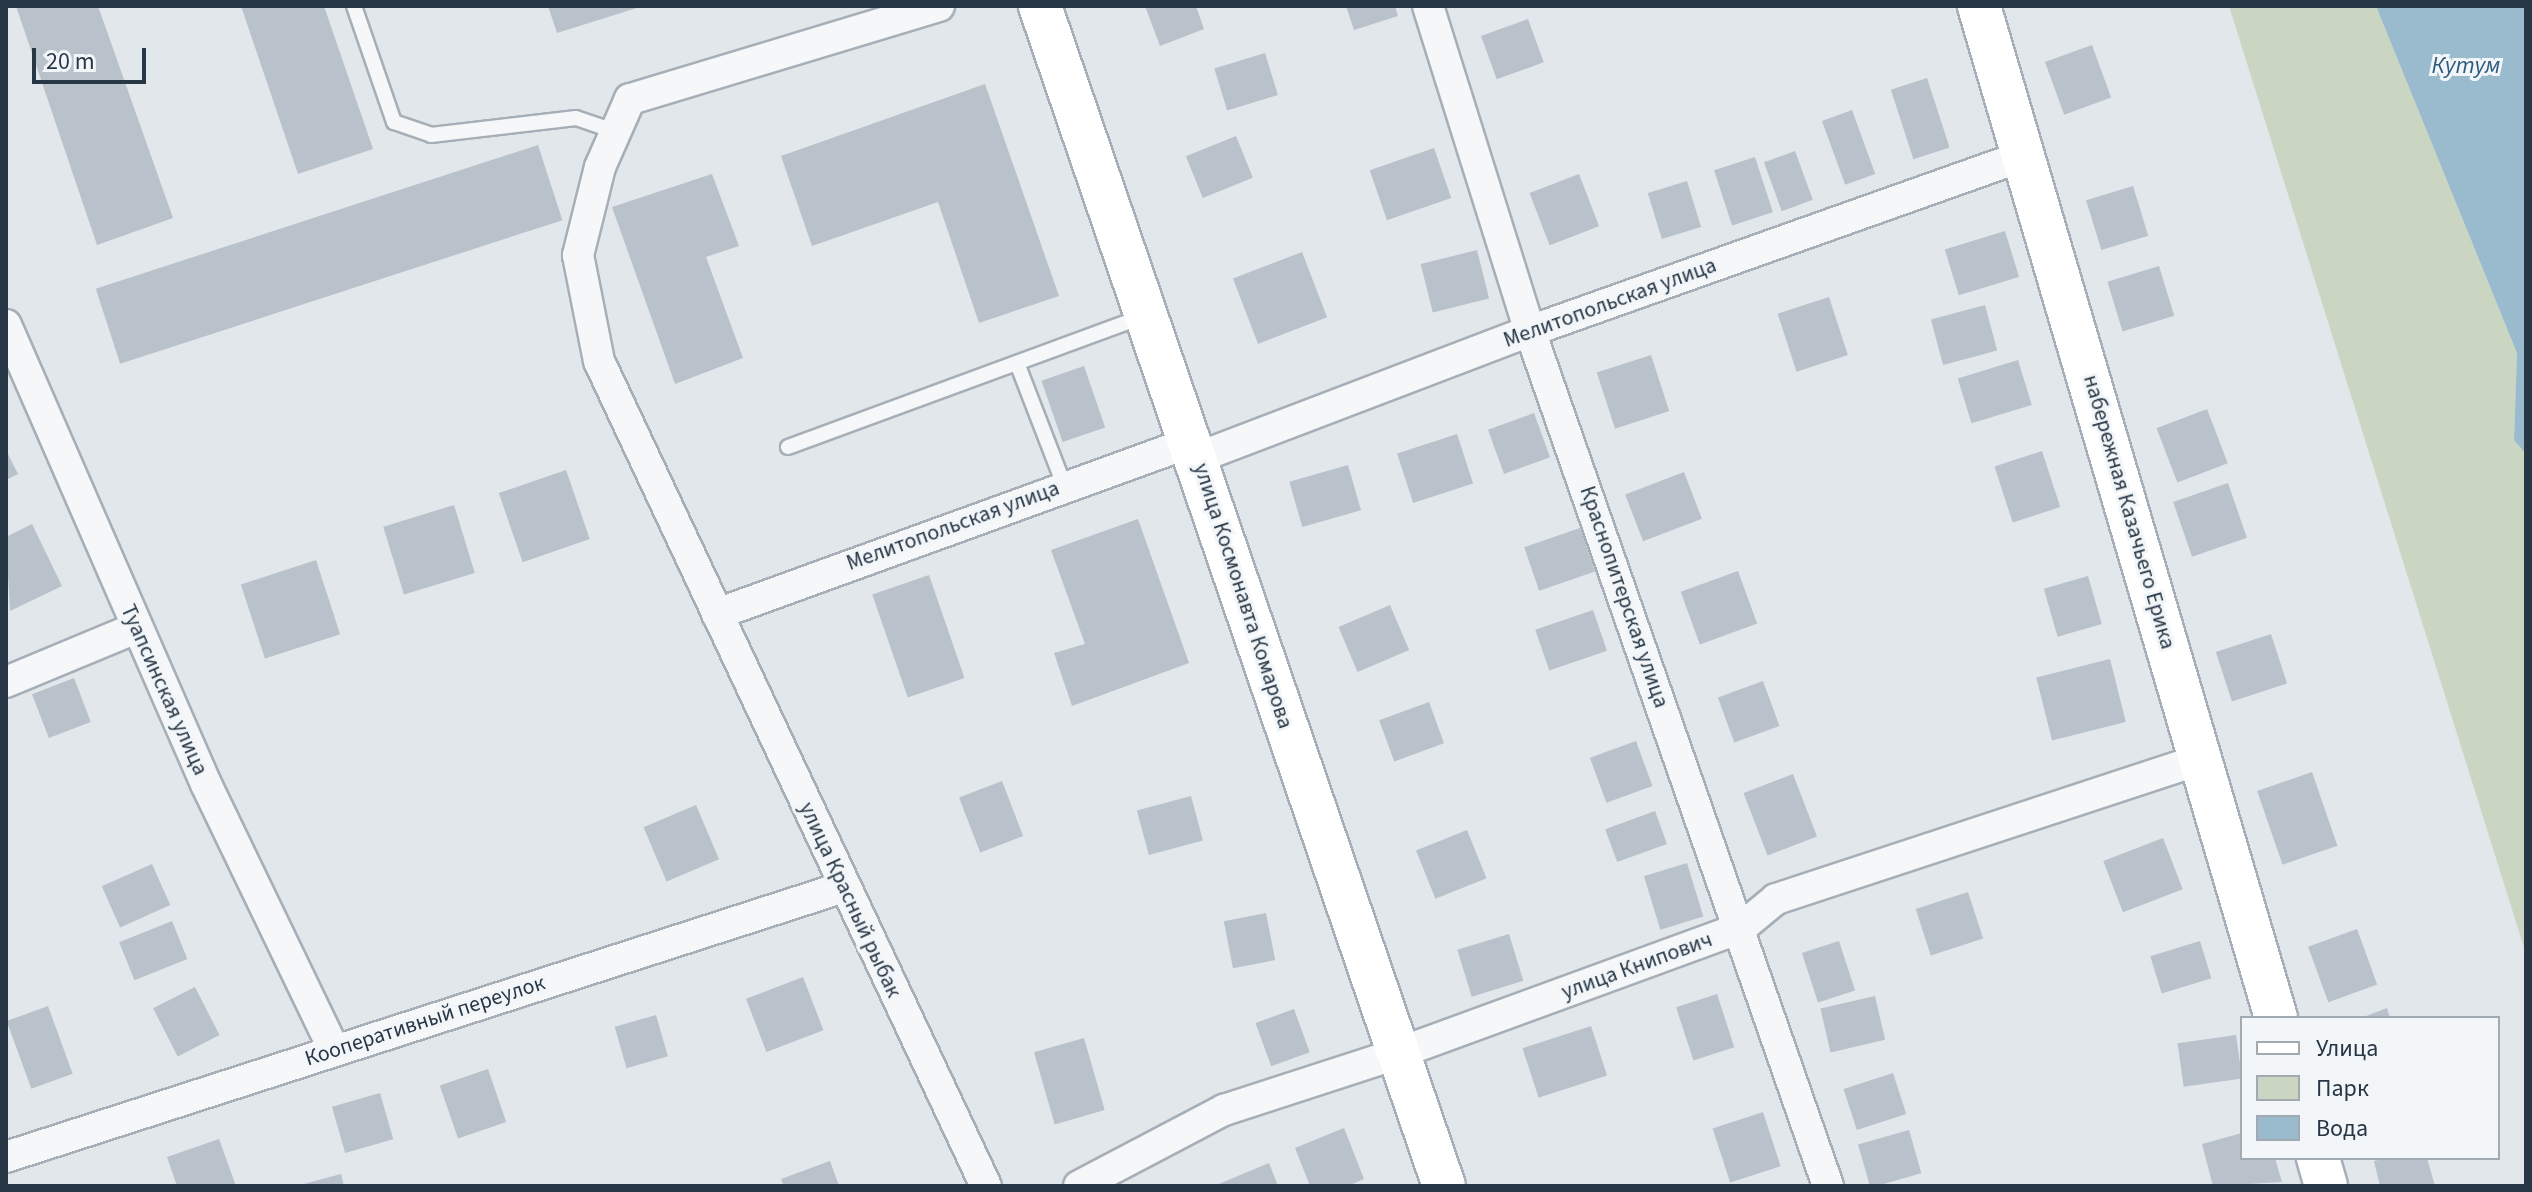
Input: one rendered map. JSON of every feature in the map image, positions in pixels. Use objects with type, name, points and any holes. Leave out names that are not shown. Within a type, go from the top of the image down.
[{"type":"main road","name":"улица Космонавта Комарова","points":[[1040,6],[1194,450],[1396,1054],[1444,1186]]},
{"type":"main road","name":"набережная Казачьего Ерика","points":[[1979,6],[2026,155],[2275,1016]]},
{"type":"main road","points":[[2319,1160],[2326,1186]]},
{"type":"street","points":[[614,131],[630,99],[939,6]]},
{"type":"street","name":"Краснопитерская улица","points":[[1428,6],[1530,331],[1741,928],[1828,1186]]},
{"type":"street","name":"улица Красный рыбак","points":[[614,131],[578,255],[599,361],[986,1186]]},
{"type":"street","name":"Мелитопольская улица","points":[[717,614],[1064,485],[1194,450],[2026,155]]},
{"type":"street","name":"Туапсинская улица","points":[[6,325],[136,628],[334,1050]]},
{"type":"street","points":[[6,682],[136,628]]},
{"type":"street","name":"улица Книпович","points":[[1079,1186],[1224,1110],[1396,1054],[1741,928],[1776,899],[2200,760]]},
{"type":"street","name":"Кооперативный переулок","points":[[6,1157],[844,887]]},
{"type":"lane","points":[[354,6],[394,122],[431,135],[576,118],[614,131]]},
{"type":"lane","points":[[788,447],[1148,315]]},
{"type":"lane","points":[[1017,363],[1064,485]]},
{"type":"green space","points":[[2229,6],[2376,6],[2517,353],[2514,440],[2526,454],[2526,954]]},
{"type":"water","name":"Кутум","points":[[2376,6],[2526,6],[2526,454],[2514,440],[2517,353]]},
{"type":"building","points":[[16,6],[98,6],[173,218],[97,245]]},
{"type":"building","points":[[241,6],[324,6],[373,149],[298,174]]},
{"type":"building","points":[[548,6],[640,6],[640,7],[557,33]]},
{"type":"building","points":[[1145,6],[1196,6],[1204,29],[1160,46]]},
{"type":"building","points":[[1346,6],[1395,6],[1398,16],[1354,30]]},
{"type":"building","points":[[1528,19],[1544,62],[1497,79],[1481,36]]},
{"type":"building","points":[[2092,45],[2111,98],[2064,115],[2045,62]]},
{"type":"building","points":[[1265,53],[1278,95],[1227,111],[1214,68]]},
{"type":"building","points":[[1927,78],[1950,147],[1913,159],[1891,90]]},
{"type":"building","points":[[985,84],[1059,296],[979,323],[938,202],[812,246],[781,156]]},
{"type":"building","points":[[1852,110],[1875,174],[1845,185],[1822,121]]},
{"type":"building","points":[[1236,136],[1253,178],[1203,198],[1186,156]]},
{"type":"building","points":[[538,145],[562,220],[120,364],[96,289]]},
{"type":"building","points":[[1434,148],[1451,198],[1387,220],[1370,170]]},
{"type":"building","points":[[1795,151],[1813,200],[1782,211],[1764,162]]},
{"type":"building","points":[[1755,157],[1773,212],[1732,225],[1714,170]]},
{"type":"building","points":[[712,174],[739,246],[706,257],[743,358],[675,384],[612,207]]},
{"type":"building","points":[[1579,174],[1599,226],[1550,245],[1530,193]]},
{"type":"building","points":[[1687,181],[1701,227],[1662,239],[1648,193]]},
{"type":"building","points":[[2133,186],[2148,236],[2101,250],[2086,200]]},
{"type":"building","points":[[2005,231],[2019,277],[1959,295],[1945,249]]},
{"type":"building","points":[[1477,250],[1489,299],[1433,313],[1421,264]]},
{"type":"building","points":[[1302,252],[1327,317],[1258,344],[1233,279]]},
{"type":"building","points":[[2159,266],[2174,316],[2123,332],[2107,282]]},
{"type":"building","points":[[1829,297],[1848,355],[1796,372],[1778,314]]},
{"type":"building","points":[[1985,305],[1997,350],[1943,365],[1931,319]]},
{"type":"building","points":[[1651,355],[1669,411],[1615,429],[1597,373]]},
{"type":"building","points":[[2018,360],[2032,405],[1971,423],[1958,378]]},
{"type":"building","points":[[1084,366],[1105,427],[1063,442],[1041,381]]},
{"type":"building","points":[[2207,409],[2228,463],[2177,482],[2157,428]]},
{"type":"building","points":[[1534,413],[1550,457],[1504,474],[1488,430]]},
{"type":"building","points":[[1457,434],[1473,483],[1413,503],[1397,453]]},
{"type":"building","points":[[6,450],[18,474],[6,480]]},
{"type":"building","points":[[2042,451],[2060,507],[2013,523],[1994,466]]},
{"type":"building","points":[[1348,465],[1361,510],[1302,527],[1289,482]]},
{"type":"building","points":[[566,470],[590,539],[523,562],[499,493]]},
{"type":"building","points":[[1684,472],[1702,519],[1643,541],[1625,495]]},
{"type":"building","points":[[2228,483],[2247,538],[2192,557],[2173,502]]},
{"type":"building","points":[[454,505],[475,573],[404,595],[383,527]]},
{"type":"building","points":[[1138,519],[1189,663],[1072,706],[1054,653],[1085,644],[1051,550]]},
{"type":"building","points":[[32,524],[62,586],[10,611],[6,537]]},
{"type":"building","points":[[1580,528],[1595,571],[1539,591],[1524,547]]},
{"type":"building","points":[[316,560],[340,634],[265,659],[241,584]]},
{"type":"building","points":[[1738,571],[1757,624],[1700,644],[1681,592]]},
{"type":"building","points":[[929,575],[964,678],[908,698],[872,595]]},
{"type":"building","points":[[2088,576],[2102,624],[2058,637],[2044,589]]},
{"type":"building","points":[[1390,605],[1409,650],[1358,672],[1338,627]]},
{"type":"building","points":[[1593,610],[1607,651],[1549,671],[1535,630]]},
{"type":"building","points":[[2271,634],[2287,683],[2232,701],[2216,652]]},
{"type":"building","points":[[2110,659],[2126,722],[2052,740],[2036,677]]},
{"type":"building","points":[[74,678],[91,722],[49,738],[32,694]]},
{"type":"building","points":[[1763,681],[1779,726],[1734,743],[1718,697]]},
{"type":"building","points":[[1429,702],[1444,743],[1394,761],[1379,720]]},
{"type":"building","points":[[1636,741],[1652,786],[1606,803],[1590,758]]},
{"type":"building","points":[[2312,772],[2337,846],[2283,865],[2257,791]]},
{"type":"building","points":[[1793,774],[1817,837],[1768,856],[1744,793]]},
{"type":"building","points":[[1002,781],[1023,836],[980,853],[959,797]]},
{"type":"building","points":[[1191,796],[1203,840],[1149,855],[1137,810]]},
{"type":"building","points":[[696,805],[719,859],[667,882],[644,827]]},
{"type":"building","points":[[1655,811],[1667,844],[1617,862],[1605,829]]},
{"type":"building","points":[[1467,830],[1486,878],[1435,899],[1416,851]]},
{"type":"building","points":[[2163,838],[2183,889],[2123,912],[2103,861]]},
{"type":"building","points":[[1687,863],[1703,917],[1660,930],[1644,876]]},
{"type":"building","points":[[152,864],[170,905],[120,927],[102,886]]},
{"type":"building","points":[[1968,892],[1983,939],[1931,956],[1916,909]]},
{"type":"building","points":[[1266,913],[1275,960],[1233,968],[1224,921]]},
{"type":"building","points":[[172,921],[187,959],[135,980],[119,942]]},
{"type":"building","points":[[2357,929],[2377,984],[2328,1002],[2308,947]]},
{"type":"building","points":[[1509,934],[1523,981],[1472,997],[1457,950]]},
{"type":"building","points":[[1839,941],[1855,990],[1818,1003],[1802,953]]},
{"type":"building","points":[[2200,941],[2211,978],[2162,993],[2150,956]]},
{"type":"building","points":[[803,977],[823,1030],[766,1052],[746,999]]},
{"type":"building","points":[[195,987],[220,1035],[178,1056],[153,1008]]},
{"type":"building","points":[[1717,994],[1734,1047],[1693,1061],[1676,1007]]},
{"type":"building","points":[[1875,996],[1885,1040],[1831,1052],[1820,1009]]},
{"type":"building","points":[[48,1006],[73,1074],[31,1089],[7,1021]]},
{"type":"building","points":[[2387,1008],[2389,1016],[2366,1016]]},
{"type":"building","points":[[1294,1009],[1310,1052],[1271,1066],[1255,1023]]},
{"type":"building","points":[[656,1015],[668,1056],[627,1068],[615,1027]]},
{"type":"building","points":[[1591,1026],[1607,1075],[1539,1098],[1523,1048]]},
{"type":"building","points":[[2236,1035],[2240,1079],[2184,1087],[2178,1043]]},
{"type":"building","points":[[1084,1038],[1105,1110],[1055,1124],[1034,1052]]},
{"type":"building","points":[[488,1069],[506,1122],[458,1139],[440,1086]]},
{"type":"building","points":[[1893,1073],[1906,1114],[1857,1130],[1844,1089]]},
{"type":"building","points":[[380,1093],[393,1139],[345,1153],[332,1107]]},
{"type":"building","points":[[1763,1112],[1781,1166],[1730,1183],[1713,1128]]},
{"type":"building","points":[[1344,1128],[1364,1179],[1348,1186],[1310,1186],[1295,1148]]},
{"type":"building","points":[[1909,1130],[1921,1173],[1870,1186],[1858,1145]]},
{"type":"building","points":[[2240,1134],[2240,1160],[2276,1160],[2282,1182],[2213,1186],[2202,1144]]},
{"type":"building","points":[[219,1139],[236,1186],[177,1186],[167,1157]]},
{"type":"building","points":[[2428,1160],[2435,1186],[2380,1186],[2374,1161]]},
{"type":"building","points":[[830,1161],[839,1186],[784,1186],[781,1179]]},
{"type":"building","points":[[1269,1163],[1278,1186],[1214,1186]]},
{"type":"building","points":[[341,1174],[344,1186],[300,1186],[300,1185]]}]
